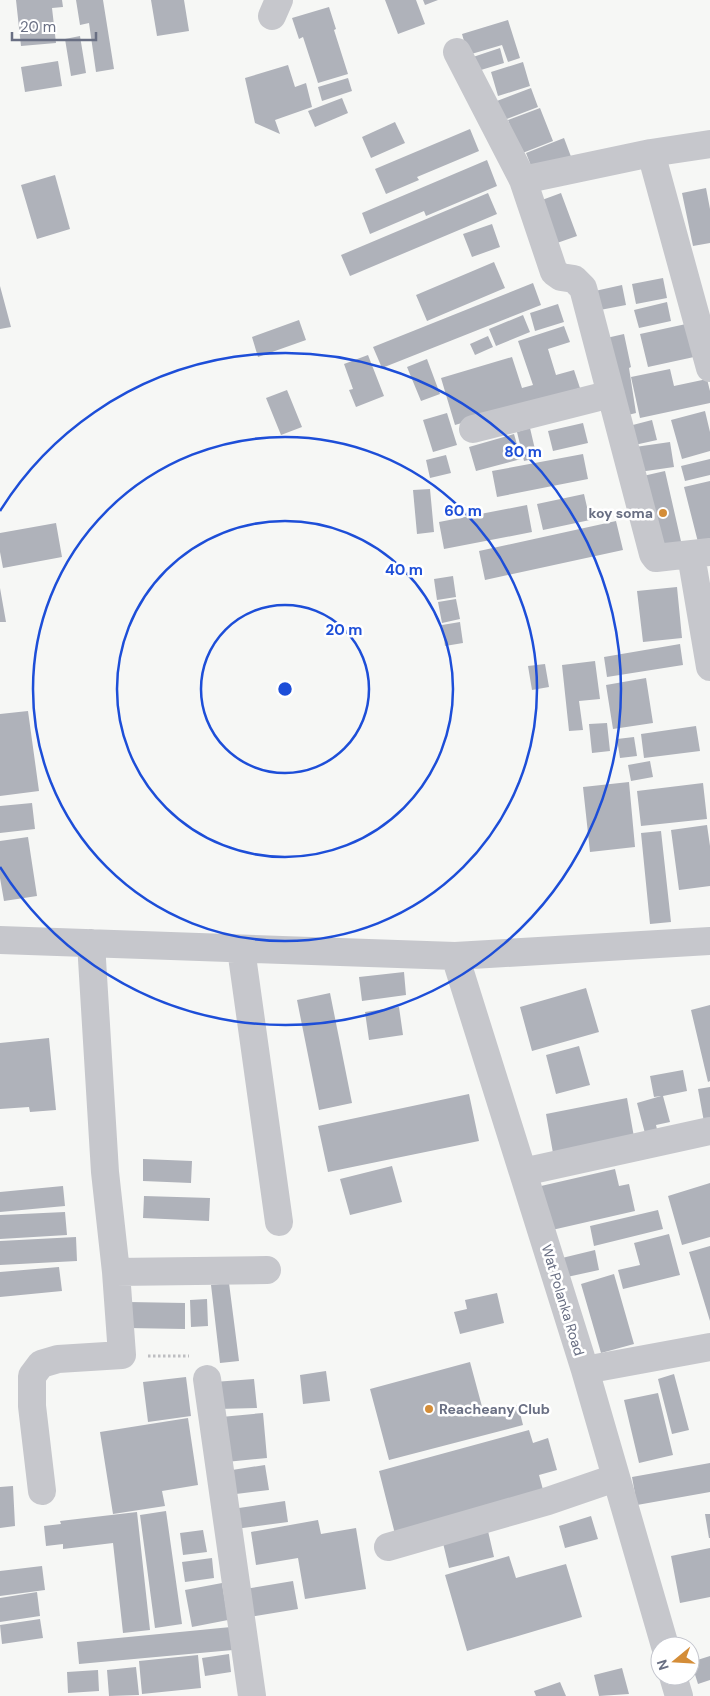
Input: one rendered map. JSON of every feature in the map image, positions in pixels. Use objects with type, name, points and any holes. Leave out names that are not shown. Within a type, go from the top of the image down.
[{"type":"street","points":[[457,52],[522,180],[554,272],[561,277],[574,280],[583,288],[653,554],[656,558],[701,553],[710,667]]},
{"type":"street","points":[[522,180],[651,153],[710,144]]},
{"type":"street","points":[[651,153],[710,368]]},
{"type":"street","points":[[473,429],[611,394]]},
{"type":"street","points":[[0,937],[91,943],[455,956],[710,941]]},
{"type":"street","points":[[42,1492],[32,1406],[32,1376],[41,1364],[58,1359],[122,1355],[116,1272],[105,1172],[91,943]]},
{"type":"street","points":[[240,948],[278,1222]]},
{"type":"street","name":"Wat Polanka Road","points":[[455,956],[585,1370],[661,1636]]},
{"type":"street","points":[[524,1172],[710,1131]]},
{"type":"street","points":[[116,1272],[266,1270]]},
{"type":"street","points":[[585,1370],[710,1347]]},
{"type":"street","points":[[207,1379],[252,1696]]},
{"type":"street","points":[[388,1547],[548,1501],[615,1478]]},
{"type":"path","points":[[122,1355],[201,1356],[207,1379]]},
{"type":"building","points":[[16,0],[62,0],[63,7],[52,8],[56,43],[21,46]]},
{"type":"building","points":[[76,0],[103,0],[114,69],[96,72],[89,23],[80,25]]},
{"type":"building","points":[[151,0],[184,0],[189,31],[157,36]]},
{"type":"building","points":[[385,0],[416,0],[425,24],[398,34]]},
{"type":"building","points":[[423,0],[438,0],[425,5]]},
{"type":"building","points":[[329,7],[348,74],[318,83],[303,37],[299,39],[292,18]]},
{"type":"building","points":[[508,20],[520,58],[508,62],[502,45],[468,55],[462,34]]},
{"type":"building","points":[[80,36],[86,73],[71,76],[65,39]]},
{"type":"building","points":[[500,48],[504,63],[471,73],[467,59]]},
{"type":"building","points":[[58,61],[62,86],[25,92],[21,67]]},
{"type":"building","points":[[523,62],[530,86],[498,96],[491,72]]},
{"type":"building","points":[[288,65],[295,87],[306,83],[312,107],[275,120],[280,134],[255,123],[245,78]]},
{"type":"building","points":[[348,78],[352,91],[322,101],[318,87]]},
{"type":"building","points":[[531,88],[538,107],[496,123],[489,104]]},
{"type":"building","points":[[342,98],[348,113],[315,127],[308,111]]},
{"type":"building","points":[[540,108],[553,141],[520,154],[508,120]]},
{"type":"building","points":[[395,122],[405,143],[371,158],[362,137]]},
{"type":"building","points":[[470,129],[479,151],[417,177],[419,180],[386,194],[375,169]]},
{"type":"building","points":[[564,138],[573,162],[535,176],[526,153]]},
{"type":"building","points":[[487,160],[497,186],[426,216],[424,211],[370,234],[362,213]]},
{"type":"building","points":[[55,175],[70,229],[37,239],[21,185]]},
{"type":"building","points":[[706,188],[710,209],[710,243],[693,246],[682,193]]},
{"type":"building","points":[[488,193],[497,214],[350,276],[341,255]]},
{"type":"building","points":[[561,193],[577,236],[557,243],[542,200]]},
{"type":"building","points":[[492,224],[500,247],[472,257],[463,234]]},
{"type":"building","points":[[494,262],[505,288],[427,321],[416,295]]},
{"type":"building","points":[[663,278],[667,298],[636,304],[632,284]]},
{"type":"building","points":[[533,283],[541,305],[382,368],[373,347]]},
{"type":"building","points":[[622,285],[626,305],[600,310],[595,291]]},
{"type":"building","points":[[0,286],[11,327],[0,329]]},
{"type":"building","points":[[667,302],[671,321],[639,328],[634,310]]},
{"type":"building","points":[[558,304],[564,322],[535,331],[530,313]]},
{"type":"building","points":[[523,315],[530,332],[496,346],[489,329]]},
{"type":"building","points":[[299,320],[306,340],[258,357],[252,337]]},
{"type":"building","points":[[686,324],[694,357],[648,367],[640,334]]},
{"type":"building","points":[[564,326],[570,342],[548,349],[556,375],[574,370],[580,388],[455,425],[441,378],[512,357],[522,388],[533,385],[518,341]]},
{"type":"building","points":[[624,334],[631,367],[629,368],[636,413],[620,417],[602,339]]},
{"type":"building","points":[[488,336],[493,347],[475,355],[470,344]]},
{"type":"building","points":[[368,355],[384,396],[356,407],[349,390],[353,389],[344,364]]},
{"type":"building","points":[[427,359],[440,394],[421,401],[407,367]]},
{"type":"building","points":[[670,369],[674,386],[707,379],[710,403],[640,418],[631,377]]},
{"type":"building","points":[[287,390],[302,427],[281,435],[266,398]]},
{"type":"building","points":[[705,411],[710,432],[710,451],[682,459],[671,420]]},
{"type":"building","points":[[447,413],[457,445],[433,452],[423,420]]},
{"type":"building","points":[[652,420],[657,440],[630,446],[625,427]]},
{"type":"building","points":[[583,423],[588,443],[553,451],[548,431]]},
{"type":"building","points":[[530,428],[537,458],[524,461],[517,432]]},
{"type":"building","points":[[514,434],[521,459],[476,471],[469,447]]},
{"type":"building","points":[[670,442],[674,467],[639,472],[635,447]]},
{"type":"building","points":[[583,454],[588,479],[497,497],[492,471]]},
{"type":"building","points":[[446,455],[451,473],[430,478],[426,460]]},
{"type":"building","points":[[710,459],[710,475],[685,481],[681,466]]},
{"type":"building","name":"koy soma","points":[[665,471],[683,550],[660,555],[643,476]]},
{"type":"building","points":[[710,481],[710,548],[700,550],[684,487]]},
{"type":"building","points":[[430,489],[434,532],[417,534],[413,490]]},
{"type":"building","points":[[584,494],[590,520],[543,530],[537,504]]},
{"type":"building","points":[[527,505],[532,532],[444,549],[439,522]]},
{"type":"building","points":[[616,521],[623,550],[485,580],[479,551]]},
{"type":"building","points":[[56,523],[62,557],[3,568],[0,552],[0,533]]},
{"type":"building","points":[[453,576],[456,597],[437,600],[434,579]]},
{"type":"building","points":[[677,587],[682,638],[643,642],[637,591]]},
{"type":"building","points":[[0,588],[6,622],[0,622]]},
{"type":"building","points":[[456,599],[460,619],[442,623],[438,602]]},
{"type":"building","points":[[460,622],[463,643],[445,646],[442,625]]},
{"type":"building","points":[[680,644],[683,665],[607,677],[604,657]]},
{"type":"building","points":[[595,661],[600,699],[579,701],[583,730],[569,731],[562,665]]},
{"type":"building","points":[[545,664],[549,687],[532,690],[528,666]]},
{"type":"building","points":[[646,678],[653,723],[613,729],[606,685]]},
{"type":"building","points":[[28,711],[39,791],[0,796],[0,714]]},
{"type":"building","points":[[607,723],[610,751],[592,753],[589,724]]},
{"type":"building","points":[[696,726],[700,751],[644,758],[641,734]]},
{"type":"building","points":[[634,737],[637,756],[620,758],[617,739]]},
{"type":"building","points":[[650,761],[653,777],[631,781],[628,765]]},
{"type":"building","points":[[629,782],[635,847],[590,852],[583,787]]},
{"type":"building","points":[[703,783],[707,819],[641,826],[637,791]]},
{"type":"building","points":[[32,803],[35,829],[0,833],[0,806]]},
{"type":"building","points":[[707,825],[710,846],[710,886],[679,890],[671,830]]},
{"type":"building","points":[[661,831],[671,922],[650,924],[641,833]]},
{"type":"building","points":[[28,837],[37,896],[4,901],[0,878],[0,841]]},
{"type":"building","points":[[404,972],[406,995],[362,1001],[359,977]]},
{"type":"building","points":[[586,988],[599,1032],[532,1051],[520,1007]]},
{"type":"building","points":[[330,993],[352,1103],[319,1110],[297,1000]]},
{"type":"building","points":[[710,1005],[710,1081],[708,1082],[691,1010]]},
{"type":"building","points":[[399,1007],[403,1035],[369,1040],[365,1012]]},
{"type":"building","points":[[49,1038],[56,1110],[30,1112],[29,1107],[0,1109],[0,1043]]},
{"type":"building","points":[[579,1046],[590,1085],[556,1094],[546,1055]]},
{"type":"building","points":[[683,1070],[687,1091],[663,1096],[670,1122],[656,1125],[658,1134],[646,1137],[637,1103],[661,1096],[654,1097],[650,1076]]},
{"type":"building","points":[[710,1087],[710,1121],[704,1122],[698,1089]]},
{"type":"building","points":[[469,1094],[479,1141],[328,1172],[318,1126]]},
{"type":"building","points":[[627,1098],[634,1137],[553,1153],[546,1114]]},
{"type":"building","points":[[143,1159],[192,1161],[191,1183],[143,1181]]},
{"type":"building","points":[[392,1166],[402,1202],[350,1215],[340,1179]]},
{"type":"building","points":[[615,1169],[619,1186],[629,1184],[635,1211],[552,1230],[541,1186]]},
{"type":"building","points":[[710,1183],[710,1237],[682,1245],[668,1196]]},
{"type":"building","points":[[63,1186],[65,1206],[0,1212],[0,1192]]},
{"type":"building","points":[[144,1196],[210,1198],[209,1221],[143,1218]]},
{"type":"building","points":[[658,1210],[663,1229],[594,1246],[590,1226]]},
{"type":"building","points":[[65,1212],[67,1235],[0,1239],[0,1215]]},
{"type":"building","points":[[669,1234],[680,1275],[623,1289],[618,1270],[640,1265],[634,1243]]},
{"type":"building","points":[[76,1237],[77,1261],[0,1265],[0,1241]]},
{"type":"building","points":[[710,1246],[710,1321],[689,1252]]},
{"type":"building","points":[[595,1250],[599,1270],[567,1277],[562,1258]]},
{"type":"building","points":[[59,1267],[62,1291],[0,1297],[0,1272]]},
{"type":"building","points":[[614,1274],[634,1344],[601,1353],[581,1284]]},
{"type":"building","points":[[229,1283],[239,1361],[220,1363],[211,1285]]},
{"type":"building","points":[[497,1293],[504,1323],[460,1334],[454,1312],[467,1309],[465,1300]]},
{"type":"building","points":[[207,1299],[208,1326],[191,1327],[190,1300]]},
{"type":"building","points":[[129,1302],[185,1303],[185,1329],[128,1328]]},
{"type":"building","name":"Reacheany Club","points":[[470,1362],[484,1414],[518,1405],[523,1425],[389,1460],[370,1389]]},
{"type":"building","points":[[326,1371],[330,1401],[303,1404],[300,1375]]},
{"type":"building","points":[[674,1374],[689,1430],[672,1434],[658,1379]]},
{"type":"building","points":[[186,1377],[191,1416],[148,1422],[143,1382]]},
{"type":"building","points":[[254,1379],[257,1408],[218,1409],[214,1382]]},
{"type":"building","points":[[658,1393],[673,1455],[639,1463],[624,1400]]},
{"type":"building","points":[[263,1413],[267,1458],[226,1462],[221,1417]]},
{"type":"building","points":[[188,1418],[198,1485],[162,1491],[165,1506],[113,1514],[100,1432]]},
{"type":"building","points":[[529,1430],[533,1443],[548,1438],[557,1470],[539,1475],[545,1497],[395,1534],[379,1471]]},
{"type":"building","points":[[710,1463],[710,1492],[637,1505],[632,1477]]},
{"type":"building","points":[[265,1465],[269,1490],[236,1494],[232,1470]]},
{"type":"building","points":[[13,1486],[15,1526],[0,1528],[0,1487]]},
{"type":"building","points":[[285,1501],[288,1522],[235,1529],[232,1509]]},
{"type":"building","points":[[166,1511],[182,1624],[155,1628],[140,1515]]},
{"type":"building","points":[[137,1512],[150,1630],[123,1633],[113,1543],[63,1549],[63,1544],[46,1546],[44,1526],[61,1524],[60,1521]]},
{"type":"building","points":[[705,1514],[710,1514],[710,1538],[709,1538]]},
{"type":"building","points":[[591,1516],[598,1539],[565,1548],[559,1526]]},
{"type":"building","points":[[318,1520],[321,1534],[356,1528],[366,1589],[305,1599],[298,1558],[256,1565],[251,1532]]},
{"type":"building","points":[[203,1530],[207,1552],[183,1555],[180,1533]]},
{"type":"building","points":[[488,1531],[494,1557],[449,1568],[443,1543]]},
{"type":"building","points":[[710,1548],[710,1597],[680,1603],[671,1556]]},
{"type":"building","points":[[509,1556],[516,1578],[566,1564],[582,1617],[467,1651],[445,1575]]},
{"type":"building","points":[[212,1558],[214,1578],[185,1582],[182,1562]]},
{"type":"building","points":[[42,1566],[45,1590],[0,1596],[0,1571]]},
{"type":"building","points":[[293,1581],[298,1609],[250,1617],[245,1589]]},
{"type":"building","points":[[222,1583],[228,1620],[192,1627],[185,1590]]},
{"type":"building","points":[[37,1592],[40,1616],[0,1622],[0,1598]]},
{"type":"building","points":[[40,1619],[43,1638],[2,1644],[0,1625]]},
{"type":"building","points":[[231,1627],[233,1650],[79,1664],[77,1642]]},
{"type":"building","points":[[229,1654],[231,1672],[205,1676],[202,1658]]},
{"type":"building","points":[[198,1655],[201,1688],[142,1694],[139,1661]]},
{"type":"building","points":[[710,1656],[710,1680],[700,1683],[700,1659]]},
{"type":"building","points":[[136,1667],[139,1695],[109,1696],[107,1670]]},
{"type":"building","points":[[622,1668],[629,1694],[599,1696],[594,1675]]},
{"type":"building","points":[[98,1670],[99,1691],[68,1693],[67,1672]]},
{"type":"building","points":[[560,1682],[566,1696],[536,1696],[534,1691]]},
{"type":"place","name":"koy soma","points":[[663,513]]},
{"type":"place","name":"Reacheany Club","points":[[429,1409]]}]
